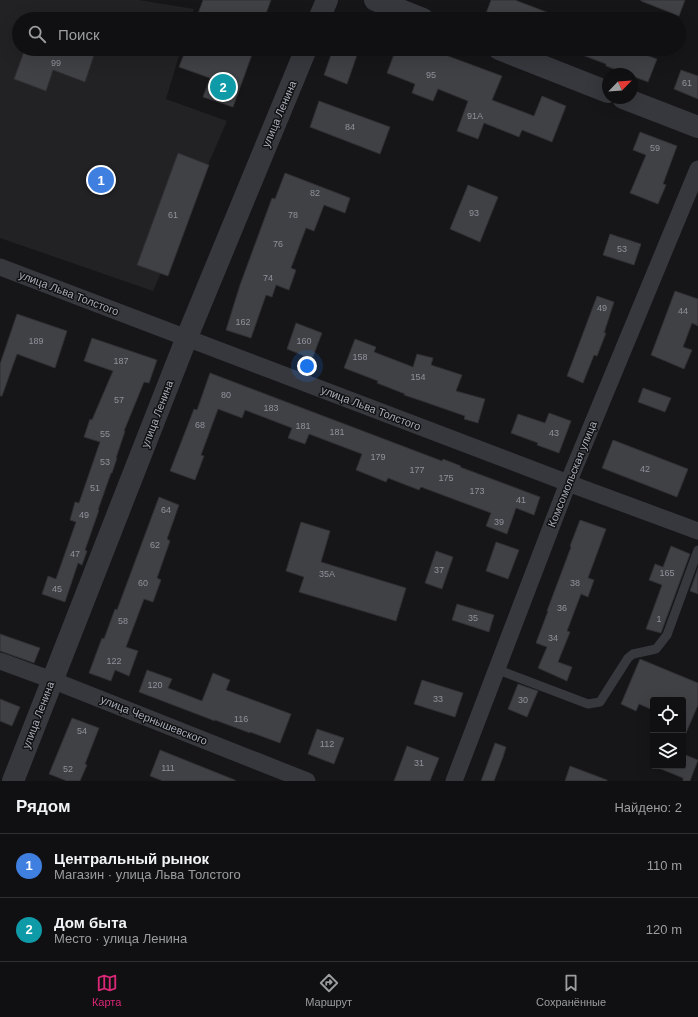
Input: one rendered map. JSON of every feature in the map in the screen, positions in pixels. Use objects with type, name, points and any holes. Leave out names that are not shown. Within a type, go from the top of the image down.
[{"type":"street","points":[[322,12],[326,0]]},
{"type":"street","points":[[375,0],[405,12]]},
{"type":"street","name":"улица Ленина","points":[[13,781],[187,337],[303,56]]},
{"type":"street","points":[[517,56],[602,90]]},
{"type":"street","points":[[638,104],[698,127]]},
{"type":"street","name":"Комсомольская улица","points":[[454,781],[568,483],[698,169]]},
{"type":"street","name":"улица Льва Толстого","points":[[0,267],[698,531]]},
{"type":"street","name":"улица Чернышевского","points":[[0,661],[52,680],[307,781]]},
{"type":"lane","points":[[496,669],[588,704],[600,702],[628,658],[634,654],[656,649],[667,635],[698,550]]},
{"type":"shaded area","points":[[0,0],[139,0],[194,9],[193,12],[12,12],[12,56],[179,56],[166,99],[227,121],[153,291],[0,238]]},
{"type":"building","points":[[203,0],[271,0],[267,12],[199,12]]},
{"type":"building","points":[[491,0],[515,0],[546,12],[487,12]]},
{"type":"building","points":[[685,0],[680,12],[669,12],[641,1]]},
{"type":"building","points":[[22,56],[94,56],[85,82],[53,70],[46,91],[14,79]]},
{"type":"building","points":[[183,56],[251,56],[233,107],[203,97],[210,78],[179,67]]},
{"type":"building","points":[[331,56],[357,56],[347,84],[324,75]]},
{"type":"building","points":[[393,56],[448,56],[502,76],[492,100],[534,116],[542,96],[566,106],[552,142],[522,130],[519,137],[484,123],[478,139],[457,131],[468,101],[438,89],[433,101],[412,93],[415,84],[387,73]]},
{"type":"building","points":[[585,56],[649,56],[657,59],[648,82],[638,78],[638,68],[611,68],[606,66],[606,64]]},
{"type":"building","points":[[681,70],[698,76],[698,99],[674,89]]},
{"type":"building","points":[[319,101],[390,127],[380,154],[310,127]]},
{"type":"building","points":[[640,132],[677,146],[663,184],[666,185],[658,204],[630,193],[646,155],[633,150]]},
{"type":"building","points":[[178,153],[209,165],[168,276],[137,265]]},
{"type":"building","points":[[285,173],[350,198],[345,213],[324,205],[314,231],[306,228],[291,268],[296,270],[289,290],[276,285],[272,297],[266,295],[251,338],[226,330],[240,285],[272,198],[275,199]]},
{"type":"building","points":[[468,185],[498,197],[480,242],[450,229]]},
{"type":"building","points":[[610,234],[641,244],[634,265],[603,255]]},
{"type":"building","points":[[675,291],[698,299],[698,326],[692,323],[683,347],[692,350],[684,369],[651,355]]},
{"type":"building","points":[[597,296],[614,302],[604,333],[606,333],[597,356],[594,355],[583,383],[567,376]]},
{"type":"building","points":[[17,314],[67,331],[55,368],[17,354],[2,396],[0,396],[0,364]]},
{"type":"building","points":[[296,323],[322,333],[312,359],[287,349]]},
{"type":"building","points":[[92,338],[157,360],[149,383],[144,382],[124,431],[117,458],[85,550],[87,551],[82,565],[78,563],[65,602],[42,594],[48,576],[56,579],[76,522],[70,520],[75,502],[79,503],[100,442],[84,437],[90,419],[92,420],[113,371],[84,361]]},
{"type":"building","points":[[355,339],[376,347],[374,352],[413,367],[417,354],[433,358],[431,365],[462,375],[456,391],[485,399],[478,423],[464,419],[465,416],[404,395],[405,394],[377,383],[378,381],[344,368]]},
{"type":"building","points":[[210,373],[442,461],[443,459],[461,466],[460,467],[540,497],[534,515],[516,508],[507,534],[486,526],[491,513],[421,487],[419,490],[388,478],[386,482],[356,470],[362,454],[309,434],[305,444],[288,438],[292,428],[245,410],[242,418],[218,409],[201,455],[204,456],[195,480],[170,471],[194,409],[197,410]]},
{"type":"building","points":[[643,388],[671,398],[665,412],[638,402]]},
{"type":"building","points":[[549,413],[571,421],[559,453],[511,433],[518,414],[545,423]]},
{"type":"building","points":[[613,440],[688,469],[677,497],[602,468]]},
{"type":"building","points":[[159,497],[179,505],[167,539],[170,541],[157,578],[161,580],[153,602],[144,599],[126,647],[138,651],[129,676],[115,670],[111,681],[89,673],[102,638],[104,639],[115,609],[117,610]]},
{"type":"building","points":[[580,520],[606,529],[588,578],[594,580],[588,597],[581,594],[567,631],[570,632],[558,662],[572,667],[567,681],[538,668],[547,647],[536,643]]},
{"type":"building","points":[[301,522],[330,531],[321,562],[406,588],[396,621],[299,592],[304,577],[286,571]]},
{"type":"building","points":[[496,542],[519,550],[508,579],[486,571]]},
{"type":"building","points":[[671,546],[690,554],[661,633],[646,629],[662,585],[649,580],[655,564],[663,567]]},
{"type":"building","points":[[436,551],[453,557],[442,589],[425,583]]},
{"type":"building","points":[[698,568],[698,594],[690,591]]},
{"type":"building","points":[[457,604],[494,615],[489,632],[452,620]]},
{"type":"building","points":[[0,634],[40,648],[34,663],[0,651]]},
{"type":"building","points":[[640,659],[698,683],[698,705],[686,733],[686,697],[650,697],[650,709],[639,704],[636,711],[621,704]]},
{"type":"building","points":[[147,670],[172,679],[168,688],[202,701],[213,673],[230,680],[226,690],[291,714],[280,743],[215,721],[139,692]]},
{"type":"building","points":[[422,680],[463,693],[455,717],[414,704]]},
{"type":"building","points":[[518,684],[538,691],[527,717],[508,709]]},
{"type":"building","points":[[0,699],[20,707],[12,726],[0,721]]},
{"type":"building","points":[[72,718],[99,728],[80,781],[67,781],[49,774]]},
{"type":"building","points":[[317,729],[344,738],[334,764],[308,754]]},
{"type":"building","points":[[495,743],[506,747],[503,757],[494,781],[481,781]]},
{"type":"building","points":[[407,746],[439,758],[430,781],[394,781]]},
{"type":"building","points":[[160,750],[235,781],[163,781],[150,776]]},
{"type":"building","points":[[686,755],[698,760],[690,781],[683,781],[683,778],[661,769],[686,769]]},
{"type":"building","points":[[570,766],[607,780],[607,781],[565,781]]},
{"type":"place","name":"Дом быта","points":[[223,87]]},
{"type":"place","name":"Центральный рынок","points":[[101,180]]}]
